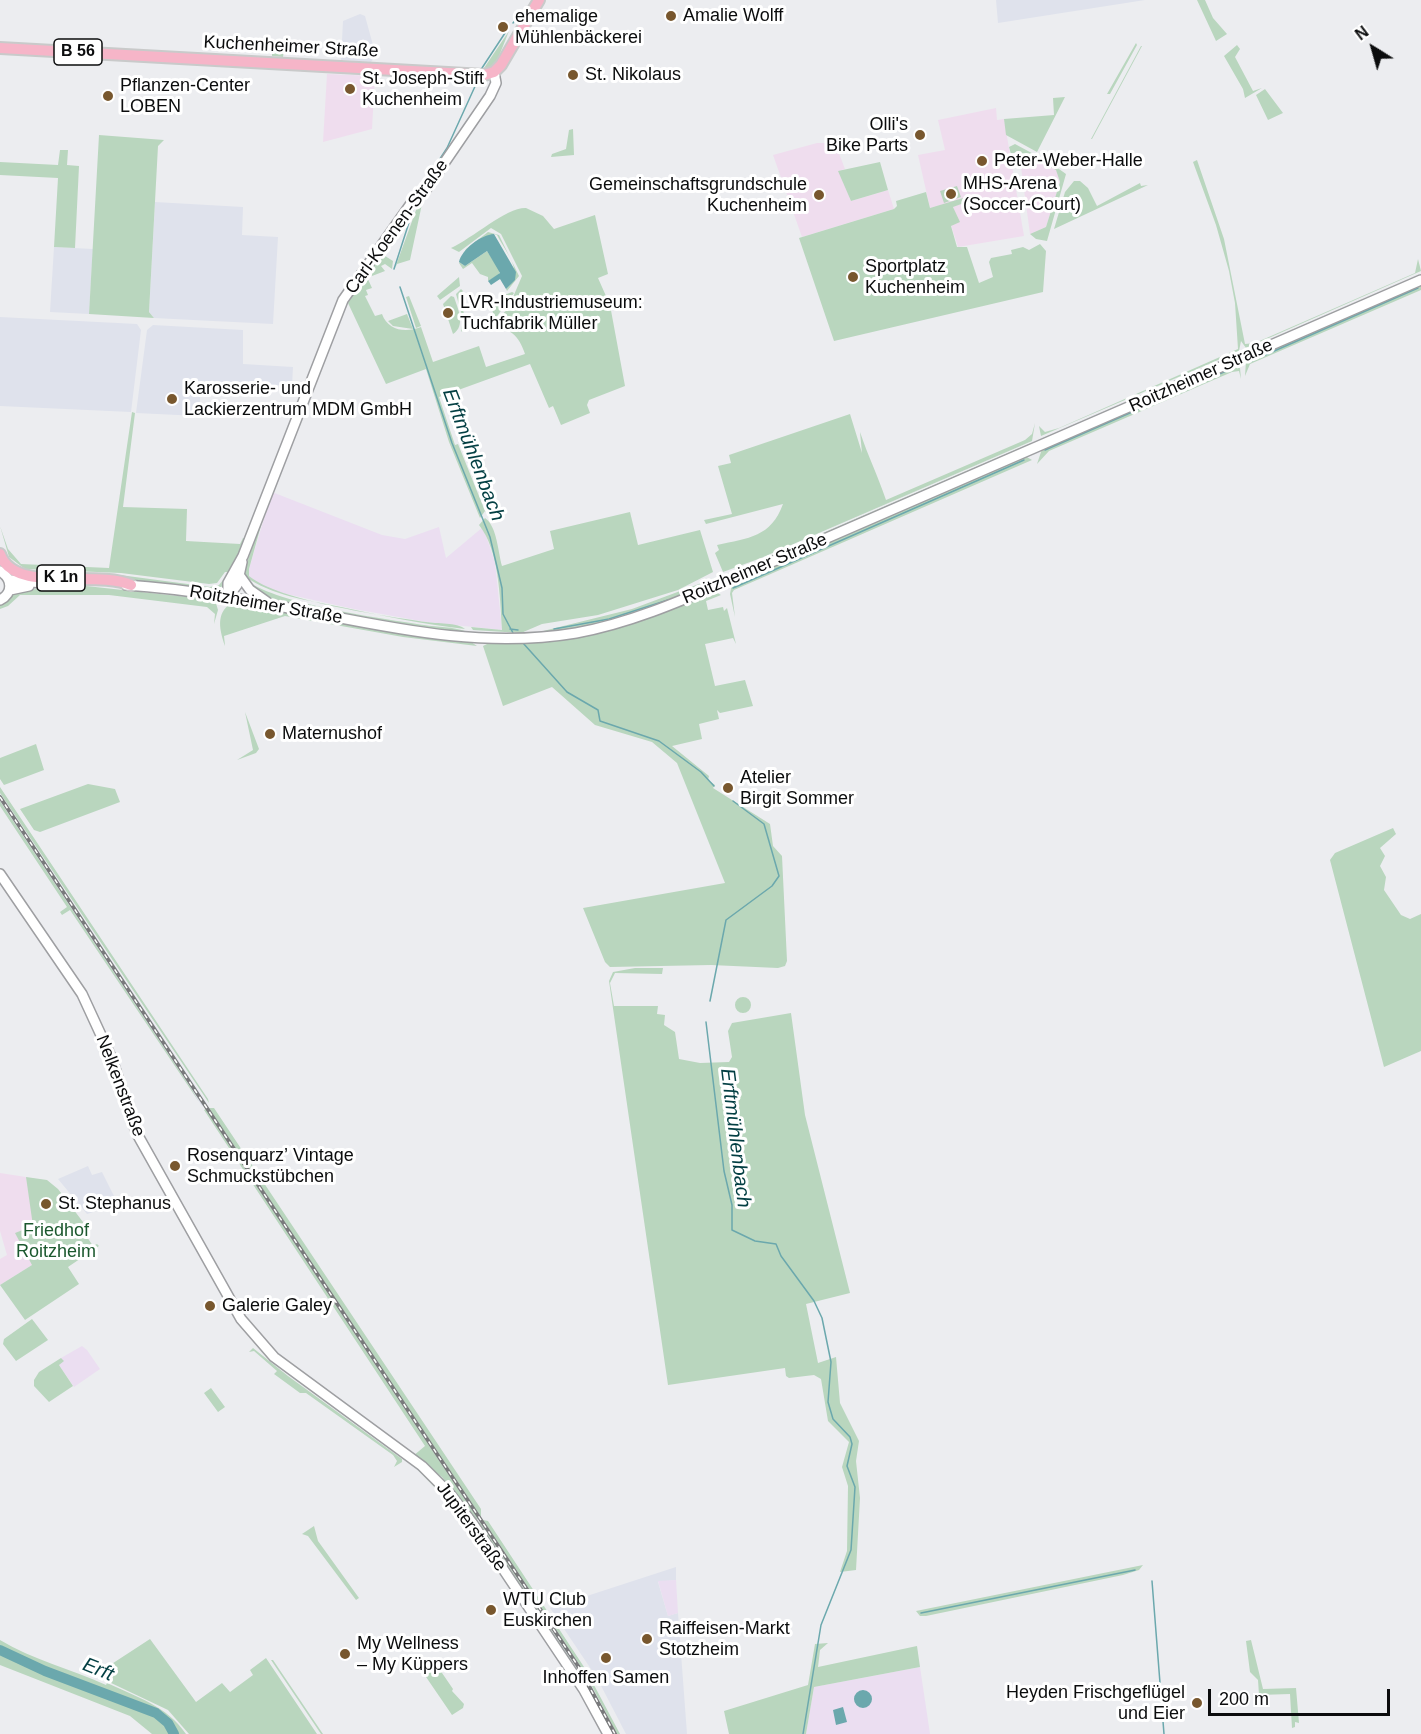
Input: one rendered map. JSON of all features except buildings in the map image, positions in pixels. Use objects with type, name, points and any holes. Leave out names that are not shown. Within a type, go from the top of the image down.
[{"type":"main road","points":[[494,72],[501,65],[539,0]]},
{"type":"main road","name":"Kuchenheimer Straße","points":[[0,48],[478,75],[494,72]]},
{"type":"main road","name":"K 1n","points":[[0,554],[6,565],[24,576],[111,579],[131,585]]},
{"type":"street","name":"Carl-Koenen-Straße","points":[[228,597],[228,583],[243,556],[340,306],[494,90],[496,83],[494,72]]},
{"type":"street","name":"Roitzheimer Straße","points":[[9,585],[46,583],[131,585],[228,597],[418,633],[470,639],[526,638],[597,628],[664,608],[1421,280]]},
{"type":"street","name":"Carl-Koenen-Straße","points":[[228,597],[234,592],[240,576],[243,556]]},
{"type":"street","points":[[0,571],[9,585],[0,600]]},
{"type":"street","points":[[240,576],[249,590],[271,604]]},
{"type":"street","name":"Nelkenstraße","points":[[0,874],[74,984],[104,1041],[136,1132],[228,1299],[259,1341]]},
{"type":"street","name":"Jupiterstraße","points":[[259,1341],[292,1371],[422,1466],[450,1494],[473,1524],[584,1690],[608,1734]]},
{"type":"shaded area","points":[[996,0],[1145,0],[998,23]]},
{"type":"shaded area","points":[[360,14],[365,16],[376,56],[371,62],[341,60],[343,21]]},
{"type":"shaded area","points":[[327,74],[375,76],[372,129],[323,142]]},
{"type":"shaded area","points":[[996,108],[997,120],[1004,119],[1024,236],[958,247],[951,225],[957,221],[953,206],[963,199],[930,208],[918,155],[945,150],[938,120]]},
{"type":"shaded area","name":"Gemeinschaftsgrundschule Kuchenheim","points":[[817,143],[835,143],[845,169],[839,171],[851,201],[888,190],[894,209],[802,237],[773,155]]},
{"type":"shaded area","points":[[1019,151],[1056,169],[1060,182],[1046,227],[1030,234],[1021,167],[1014,153]]},
{"type":"shaded area","points":[[155,202],[243,207],[242,235],[278,237],[273,324],[154,318],[149,312]]},
{"type":"shaded area","points":[[54,247],[93,249],[89,314],[50,312]]},
{"type":"shaded area","points":[[0,317],[137,324],[141,330],[131,412],[0,406]]},
{"type":"shaded area","points":[[153,325],[243,330],[243,364],[293,367],[292,386],[201,381],[199,416],[136,413],[147,330]]},
{"type":"shaded area","points":[[272,492],[382,535],[405,539],[439,527],[446,558],[483,527],[495,562],[502,630],[426,622],[354,609],[282,593],[260,585],[249,576],[249,569]]},
{"type":"shaded area","points":[[0,793],[207,1104],[202,1106],[0,801]]},
{"type":"shaded area","points":[[209,1108],[481,1517],[478,1519],[207,1111]]},
{"type":"shaded area","points":[[88,1166],[92,1175],[102,1172],[118,1204],[87,1214],[58,1179]]},
{"type":"shaded area","points":[[0,1173],[26,1177],[34,1226],[32,1265],[0,1285],[0,1259],[7,1255],[0,1231]]},
{"type":"shaded area","points":[[82,1346],[100,1369],[74,1387],[59,1365],[61,1358]]},
{"type":"shaded area","points":[[483,1520],[585,1673],[617,1734],[612,1734],[589,1687],[480,1522]]},
{"type":"shaded area","points":[[676,1567],[676,1580],[658,1582],[668,1616],[678,1613],[687,1734],[626,1734],[597,1678],[550,1608]]},
{"type":"shaded area","points":[[676,1580],[678,1613],[668,1616],[658,1581]]},
{"type":"shaded area","points":[[920,1667],[930,1734],[806,1734],[814,1687]]},
{"type":"green space","points":[[1197,0],[1205,0],[1213,18],[1227,34],[1216,41]]},
{"type":"green space","points":[[509,31],[497,61],[491,67],[484,68]]},
{"type":"green space","points":[[285,41],[283,57],[272,56],[272,45]]},
{"type":"green space","points":[[1136,43],[1110,94],[1107,94]]},
{"type":"green space","points":[[1237,45],[1240,49],[1235,57],[1253,91],[1262,88],[1245,98],[1243,89],[1224,56]]},
{"type":"green space","points":[[1141,46],[1092,139],[1091,139]]},
{"type":"green space","points":[[1265,89],[1283,113],[1268,120],[1256,95]]},
{"type":"green space","points":[[1065,97],[1037,152],[1006,135],[1004,119],[1054,115],[1053,98]]},
{"type":"green space","points":[[573,129],[574,155],[551,157],[552,154],[566,149],[569,130]]},
{"type":"green space","points":[[99,135],[164,140],[158,146],[149,312],[154,318],[89,314]]},
{"type":"green space","points":[[1015,144],[1066,174],[1047,241],[1036,239],[1030,234],[1046,227],[1060,182],[1056,170],[1030,156],[1021,159],[1019,151],[1011,154],[1009,147]]},
{"type":"green space","points":[[60,150],[68,150],[67,165],[79,166],[75,248],[54,247],[58,178],[0,175],[0,162],[58,165]]},
{"type":"green space","points":[[1197,160],[1224,239],[1245,344],[1255,343],[1415,273],[1418,259],[1421,271],[1246,348],[1241,341],[1239,351],[1041,436],[1039,426],[1045,432],[1059,428],[1238,349],[1235,303],[1229,271],[1216,225],[1193,162]]},
{"type":"green space","points":[[880,162],[888,190],[851,201],[838,171]]},
{"type":"green space","points":[[1074,181],[1080,181],[1088,188],[1097,206],[1140,183],[1141,186],[1148,185],[1054,229],[1065,192]]},
{"type":"green space","name":"MHS-Arena (Soccer-Court)","points":[[957,186],[961,197],[944,203],[940,191]]},
{"type":"green space","points":[[926,192],[930,208],[963,198],[964,203],[953,207],[960,222],[951,226],[957,247],[967,247],[979,283],[993,277],[989,262],[991,258],[1012,254],[1011,250],[1023,247],[1029,250],[1040,244],[1046,251],[1043,292],[834,341],[799,238],[894,209],[897,206],[896,201]]},
{"type":"green space","points":[[419,202],[422,204],[410,260],[397,264],[395,268]]},
{"type":"green space","points":[[526,208],[543,216],[554,229],[595,215],[608,274],[598,278],[610,305],[625,386],[589,400],[587,405],[590,413],[561,425],[553,406],[549,408],[530,364],[439,397],[455,445],[458,444],[485,511],[480,518],[449,442],[426,369],[386,384],[348,303],[366,275],[372,288],[366,290],[368,295],[365,296],[375,316],[382,314],[389,324],[398,329],[409,330],[421,327],[433,362],[479,346],[486,367],[525,354],[520,342],[512,333],[502,328],[489,326],[508,309],[522,276],[501,234],[491,228],[459,252],[451,248],[509,212]]},
{"type":"green space","points":[[488,232],[499,235],[519,276],[507,291],[514,276],[514,269],[497,235],[494,234],[460,261],[466,249]]},
{"type":"green space","points":[[487,251],[500,271],[499,275],[488,281],[488,277],[480,274],[472,263],[463,269],[459,262],[465,266]]},
{"type":"green space","points":[[382,254],[393,261],[392,269],[385,264],[381,266],[385,271],[372,276],[369,272]]},
{"type":"green space","points":[[1419,275],[1417,278],[1248,349]]},
{"type":"green space","points":[[459,277],[460,286],[440,300],[437,296]]},
{"type":"green space","points":[[1421,284],[1421,290],[1250,364],[1245,376],[1246,361]]},
{"type":"green space","points":[[461,289],[463,291],[459,295],[467,325],[461,332],[463,319],[456,294]]},
{"type":"green space","points":[[514,293],[495,319],[490,303],[502,301],[502,296]]},
{"type":"green space","points":[[409,296],[421,326],[416,328],[406,297]]},
{"type":"green space","points":[[451,296],[454,297],[460,317],[459,327],[453,334],[443,304]]},
{"type":"green space","points":[[407,314],[413,329],[393,326],[388,321]]},
{"type":"green space","points":[[1239,353],[1046,440],[1043,438]]},
{"type":"green space","points":[[1234,365],[1240,368],[1241,379],[1239,371],[1232,372],[1049,451],[1037,464],[1042,449]]},
{"type":"green space","points":[[132,412],[135,413],[123,507],[187,509],[186,541],[240,544],[243,538],[246,539],[231,572],[225,572],[217,583],[209,584],[121,573],[25,569],[9,557],[0,526],[8,549],[21,564],[109,568]]},
{"type":"green space","points":[[850,414],[862,453],[860,432],[886,500],[1025,440],[1032,434],[1035,423],[1032,441],[761,558],[723,572],[715,553],[719,550],[717,545],[749,538],[765,530],[778,515],[783,504],[706,524],[704,520],[732,514],[718,466],[731,463],[729,455]]},
{"type":"green space","points":[[1031,443],[1029,447],[762,562],[728,574]]},
{"type":"green space","points":[[1025,456],[1032,460],[734,590],[732,593],[735,617],[730,594],[732,583]]},
{"type":"green space","points":[[265,511],[249,576],[283,593],[316,602],[278,593],[244,576]]},
{"type":"green space","points":[[630,512],[638,545],[700,530],[713,572],[678,590],[598,615],[542,624],[521,633],[473,630],[471,627],[502,630],[495,560],[486,535],[479,525],[485,518],[495,533],[502,566],[554,549],[550,531]]},
{"type":"green space","points":[[16,567],[28,572],[120,575],[210,587],[219,585],[228,574],[223,586],[214,590],[28,574]]},
{"type":"green space","points":[[715,578],[698,589],[624,617],[589,626],[531,634],[632,609]]},
{"type":"green space","points":[[248,581],[282,597],[358,615],[465,631],[443,633],[285,603],[255,592]]},
{"type":"green space","points":[[86,586],[215,600],[218,610],[214,624],[215,614],[207,607],[109,595],[20,595],[8,606],[0,609],[0,604],[20,590]]},
{"type":"green space","points":[[714,591],[721,595],[706,601],[708,610],[723,607],[724,611],[727,608],[736,644],[733,638],[705,644],[715,686],[745,680],[753,706],[720,713],[717,710],[719,719],[699,724],[702,739],[672,746],[709,776],[708,780],[715,785],[713,788],[770,824],[773,846],[782,856],[787,961],[785,966],[778,968],[711,965],[610,967],[605,962],[583,908],[725,883],[677,763],[652,742],[595,725],[552,687],[503,706],[483,646],[491,642],[516,643],[551,639]]},
{"type":"green space","points":[[231,603],[407,634],[471,642],[477,646],[403,637],[285,616],[224,636],[225,646],[220,623],[223,612]]},
{"type":"green space","points":[[372,614],[452,624],[465,629],[418,622]]},
{"type":"green space","points":[[245,712],[259,749],[256,753],[237,760],[253,750]]},
{"type":"green space","points":[[36,744],[44,770],[4,785],[0,779],[0,758]]},
{"type":"green space","points":[[88,784],[115,789],[120,802],[40,832],[34,830],[20,809]]},
{"type":"green space","points":[[0,787],[208,1099],[209,1103],[0,793]]},
{"type":"green space","points":[[0,801],[199,1102],[70,910],[62,915],[60,912],[67,907],[0,806]]},
{"type":"green space","points":[[1393,828],[1396,834],[1380,848],[1385,856],[1380,866],[1386,877],[1384,890],[1401,915],[1410,919],[1421,914],[1421,1051],[1384,1067],[1330,860],[1335,853]]},
{"type":"green space","points":[[635,968],[663,968],[662,974],[615,973],[610,983],[614,1006],[658,1006],[657,1014],[665,1015],[664,1025],[675,1032],[679,1059],[700,1063],[729,1062],[732,1057],[728,1031],[732,1023],[791,1013],[805,1115],[850,1293],[806,1304],[818,1363],[836,1357],[840,1403],[859,1441],[856,1461],[860,1498],[856,1570],[840,1572],[847,1551],[848,1486],[842,1467],[849,1442],[828,1421],[821,1379],[814,1375],[789,1378],[786,1376],[785,1368],[668,1385],[609,981],[613,972]]},
{"type":"green space","points":[[740,997],[746,997],[751,1005],[749,1011],[740,1013],[735,1008],[735,1002]]},
{"type":"green space","points":[[209,1108],[214,1108],[481,1509],[481,1517]]},
{"type":"green space","points":[[206,1109],[478,1519],[474,1519],[442,1477],[413,1456],[425,1446],[204,1110]]},
{"type":"green space","name":"Friedhof Roitzheim","points":[[26,1177],[47,1180],[58,1189],[88,1228],[83,1231],[93,1246],[97,1244],[99,1246],[68,1267],[79,1284],[25,1320],[0,1285],[32,1265],[15,1233],[33,1226]]},
{"type":"green space","points":[[32,1319],[48,1340],[16,1361],[3,1344],[4,1339]]},
{"type":"green space","points":[[253,1348],[402,1459],[402,1462],[394,1467],[397,1461],[393,1455],[306,1393],[300,1393],[274,1374],[277,1371],[254,1351],[249,1352]]},
{"type":"green space","points":[[61,1358],[64,1361],[59,1365],[73,1386],[49,1402],[34,1386],[34,1380],[39,1372]]},
{"type":"green space","points":[[211,1388],[225,1407],[218,1412],[204,1393]]},
{"type":"green space","points":[[411,1463],[444,1491],[494,1560],[490,1562],[446,1499]]},
{"type":"green space","points":[[483,1520],[488,1521],[586,1670],[620,1734],[617,1734],[585,1673]]},
{"type":"green space","points":[[480,1522],[589,1687],[612,1734],[478,1524]]},
{"type":"green space","points":[[314,1526],[318,1541],[359,1598],[356,1600],[308,1536],[302,1534]]},
{"type":"green space","points":[[1143,1565],[1139,1570],[1123,1575],[926,1616],[920,1616],[916,1611]]},
{"type":"green space","points":[[150,1639],[196,1702],[222,1683],[230,1692],[253,1675],[250,1670],[266,1658],[317,1734],[189,1734],[168,1710],[109,1682],[101,1675],[104,1669]]},
{"type":"green space","points":[[0,1640],[39,1659],[106,1685],[107,1683],[140,1698],[170,1716],[186,1734],[152,1734],[130,1716],[0,1665]]},
{"type":"green space","points":[[1251,1640],[1263,1689],[1296,1688],[1299,1723],[1295,1722],[1295,1727],[1292,1728],[1290,1694],[1259,1695],[1258,1680],[1250,1672],[1246,1641]]},
{"type":"green space","points":[[828,1643],[820,1650],[818,1667],[917,1646],[920,1667],[814,1687],[806,1734],[729,1734],[724,1711],[808,1685],[815,1644]]},
{"type":"green space","points":[[271,1660],[273,1660],[323,1734],[321,1734]]},
{"type":"green space","points":[[433,1669],[440,1670],[453,1689],[452,1691],[464,1704],[463,1708],[452,1715],[424,1674]]},
{"type":"water","points":[[494,234],[516,272],[515,280],[506,289],[500,279],[491,285],[488,281],[500,273],[487,251],[465,266],[459,262],[464,252],[473,243]]},
{"type":"water","points":[[859,1690],[867,1690],[872,1695],[870,1706],[859,1708],[854,1703],[854,1695]]},
{"type":"water","points":[[843,1707],[847,1722],[836,1725],[833,1710]]},
{"type":"waterway","name":"Erftmühlenbach","points":[[513,23],[518,17]]},
{"type":"waterway","name":"Erftmühlenbach","points":[[482,68],[507,30]]},
{"type":"waterway","name":"Erftmühlenbach","points":[[421,188],[447,148],[477,82]]},
{"type":"waterway","name":"Erftmühlenbach","points":[[394,269],[414,207]]},
{"type":"waterway","name":"Erftmühlenbach","points":[[400,287],[452,443],[490,537],[502,588],[503,614],[513,633]]},
{"type":"waterway","points":[[1249,362],[1418,288]]},
{"type":"waterway","points":[[1045,450],[1233,368]]},
{"type":"waterway","points":[[733,588],[1024,460]]},
{"type":"waterway","points":[[684,593],[705,584]]},
{"type":"waterway","points":[[554,629],[609,619],[668,600]]},
{"type":"waterway","name":"Erftmühlenbach","points":[[510,629],[518,630]]},
{"type":"waterway","name":"Erftmühlenbach","points":[[523,643],[567,692],[598,710],[600,721],[659,741],[701,772],[714,786]]},
{"type":"waterway","name":"Erftmühlenbach","points":[[710,1001],[726,920],[772,886],[779,876],[764,824],[733,801]]},
{"type":"waterway","name":"Erftmühlenbach","points":[[706,1022],[724,1171],[732,1205],[732,1230],[755,1241],[776,1244],[781,1256],[814,1301],[822,1318],[831,1362],[828,1402],[833,1419],[850,1437],[852,1444],[847,1466],[855,1487],[851,1550],[821,1625],[803,1734]]},
{"type":"waterway","points":[[921,1613],[1135,1570]]},
{"type":"waterway","points":[[1152,1581],[1164,1734]]},
{"type":"waterway","name":"Erft","points":[[0,1650],[45,1671],[156,1713],[168,1723],[174,1734]]},
{"type":"railway","points":[[0,797],[578,1666],[615,1734]]},
{"type":"place","name":"Amalie Wolff","points":[[671,16]]},
{"type":"place","name":"ehemalige Mühlenbäckerei","points":[[503,27]]},
{"type":"place","name":"St. Nikolaus","points":[[573,75]]},
{"type":"place","name":"St. Joseph-Stift Kuchenheim","points":[[350,89]]},
{"type":"place","name":"Pflanzen-Center LOBEN","points":[[108,96]]},
{"type":"place","name":"Olli's Bike Parts","points":[[920,135]]},
{"type":"place","name":"Peter-Weber-Halle","points":[[982,161]]},
{"type":"place","name":"MHS-Arena (Soccer-Court)","points":[[951,194]]},
{"type":"place","name":"Gemeinschaftsgrundschule Kuchenheim","points":[[819,195]]},
{"type":"place","name":"Sportplatz Kuchenheim","points":[[853,277]]},
{"type":"place","name":"LVR-Industriemuseum: Tuchfabrik Müller","points":[[448,313]]},
{"type":"place","name":"Karosserie- und Lackierzentrum MDM GmbH","points":[[172,399]]},
{"type":"place","name":"Maternushof","points":[[270,734]]},
{"type":"place","name":"Atelier Birgit Sommer","points":[[728,788]]},
{"type":"place","name":"Rosenquarz’ Vintage Schmuckstübchen","points":[[175,1166]]},
{"type":"place","name":"St. Stephanus","points":[[46,1204]]},
{"type":"place","name":"Galerie Galey","points":[[210,1306]]},
{"type":"place","name":"WTU Club Euskirchen","points":[[491,1610]]},
{"type":"place","name":"Raiffeisen-Markt Stotzheim","points":[[647,1639]]},
{"type":"place","name":"My Wellness – My Küppers","points":[[345,1654]]},
{"type":"place","name":"Inhoffen Samen","points":[[606,1658]]},
{"type":"place","name":"Heyden Frischgeflügel und Eier","points":[[1197,1703]]}]
